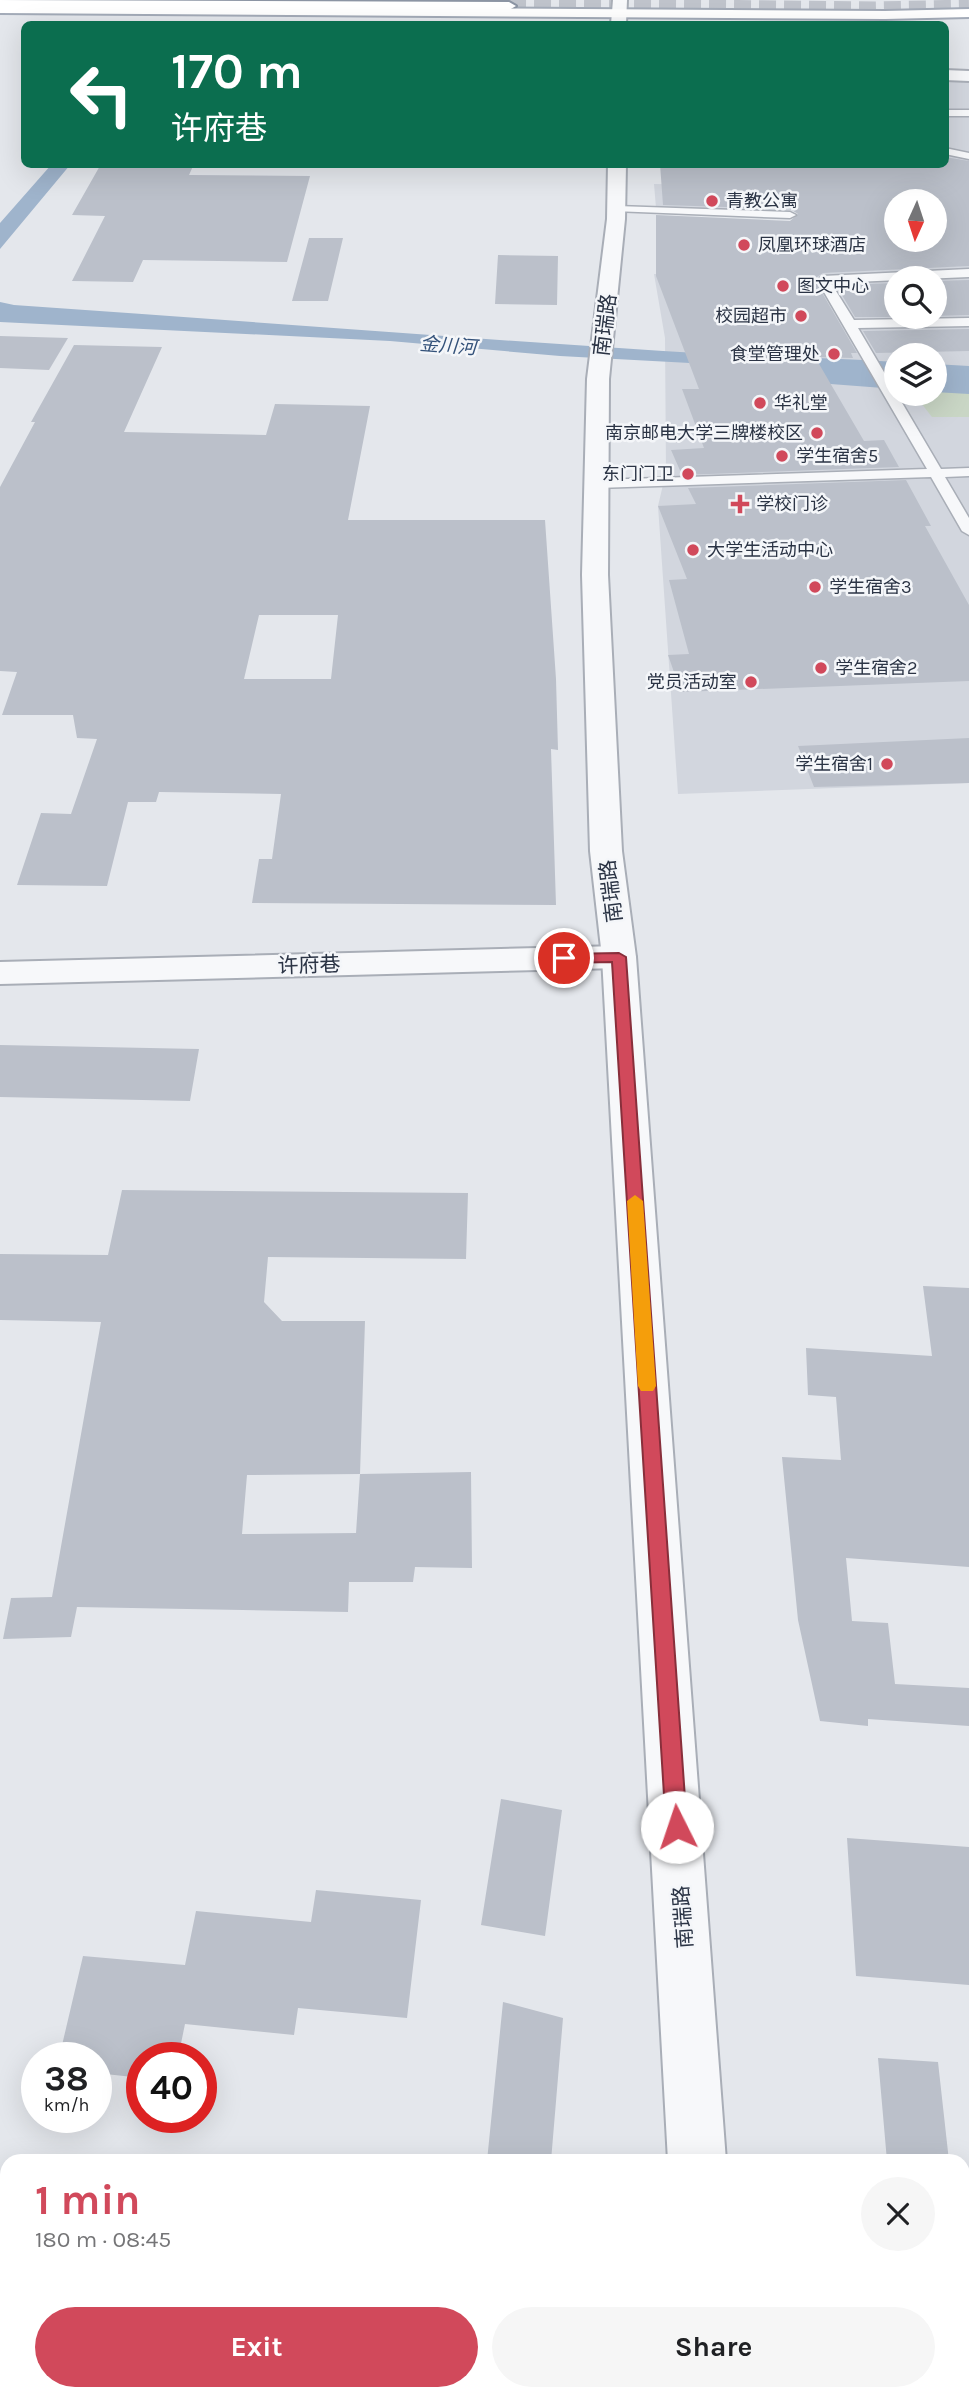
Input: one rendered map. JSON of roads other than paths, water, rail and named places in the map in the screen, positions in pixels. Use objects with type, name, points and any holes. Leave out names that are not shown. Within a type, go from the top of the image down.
[{"type":"main road","points":[[0,6],[74,3],[127,7],[219,4],[509,6]]},
{"type":"main road","points":[[0,6],[236,11],[885,15],[969,13]]},
{"type":"street","points":[[949,75],[969,76]]},
{"type":"street","name":"南瑞路","points":[[617,168],[617,209],[598,379],[595,575],[606,851],[619,957],[697,2154]]},
{"type":"street","name":"许府巷","points":[[0,973],[619,957]]},
{"type":"lane","points":[[949,113],[969,113]]},
{"type":"lane","points":[[949,152],[969,156]]},
{"type":"lane","points":[[617,209],[790,215]]},
{"type":"lane","points":[[969,274],[822,280],[885,382],[969,531]]},
{"type":"lane","points":[[850,324],[969,322]]},
{"type":"lane","points":[[597,484],[969,472]]},
{"type":"water","points":[[48,168],[68,168],[0,249],[0,223]]},
{"type":"water","points":[[0,302],[582,346],[884,361],[884,373],[560,356],[390,341],[0,322]]},
{"type":"water","points":[[947,365],[969,366],[969,378],[947,377]]},
{"type":"waterway","name":"金川河","points":[[726,364],[884,376]]},
{"type":"waterway","name":"金川河","points":[[947,381],[969,382]]},
{"type":"tunnel","points":[[509,6],[875,10],[969,8]]},
{"type":"place","name":"青教公寓","points":[[712,201]]},
{"type":"place","name":"凤凰环球酒店","points":[[744,245]]},
{"type":"place","name":"图文中心","points":[[783,286]]},
{"type":"place","name":"校园超市","points":[[801,316]]},
{"type":"place","name":"食堂管理处","points":[[834,354]]},
{"type":"place","name":"华礼堂","points":[[760,403]]},
{"type":"place","name":"南京邮电大学三牌楼校区","points":[[817,433]]},
{"type":"place","name":"学生宿舍5","points":[[782,456]]},
{"type":"place","name":"东门门卫","points":[[688,474]]},
{"type":"place","name":"学校门诊","points":[[740,504]]},
{"type":"place","name":"大学生活动中心","points":[[693,550]]},
{"type":"place","name":"学生宿舍3","points":[[815,587]]},
{"type":"place","name":"学生宿舍2","points":[[821,668]]},
{"type":"place","name":"党员活动室","points":[[751,682]]},
{"type":"place","name":"学生宿舍1","points":[[887,764]]}]
